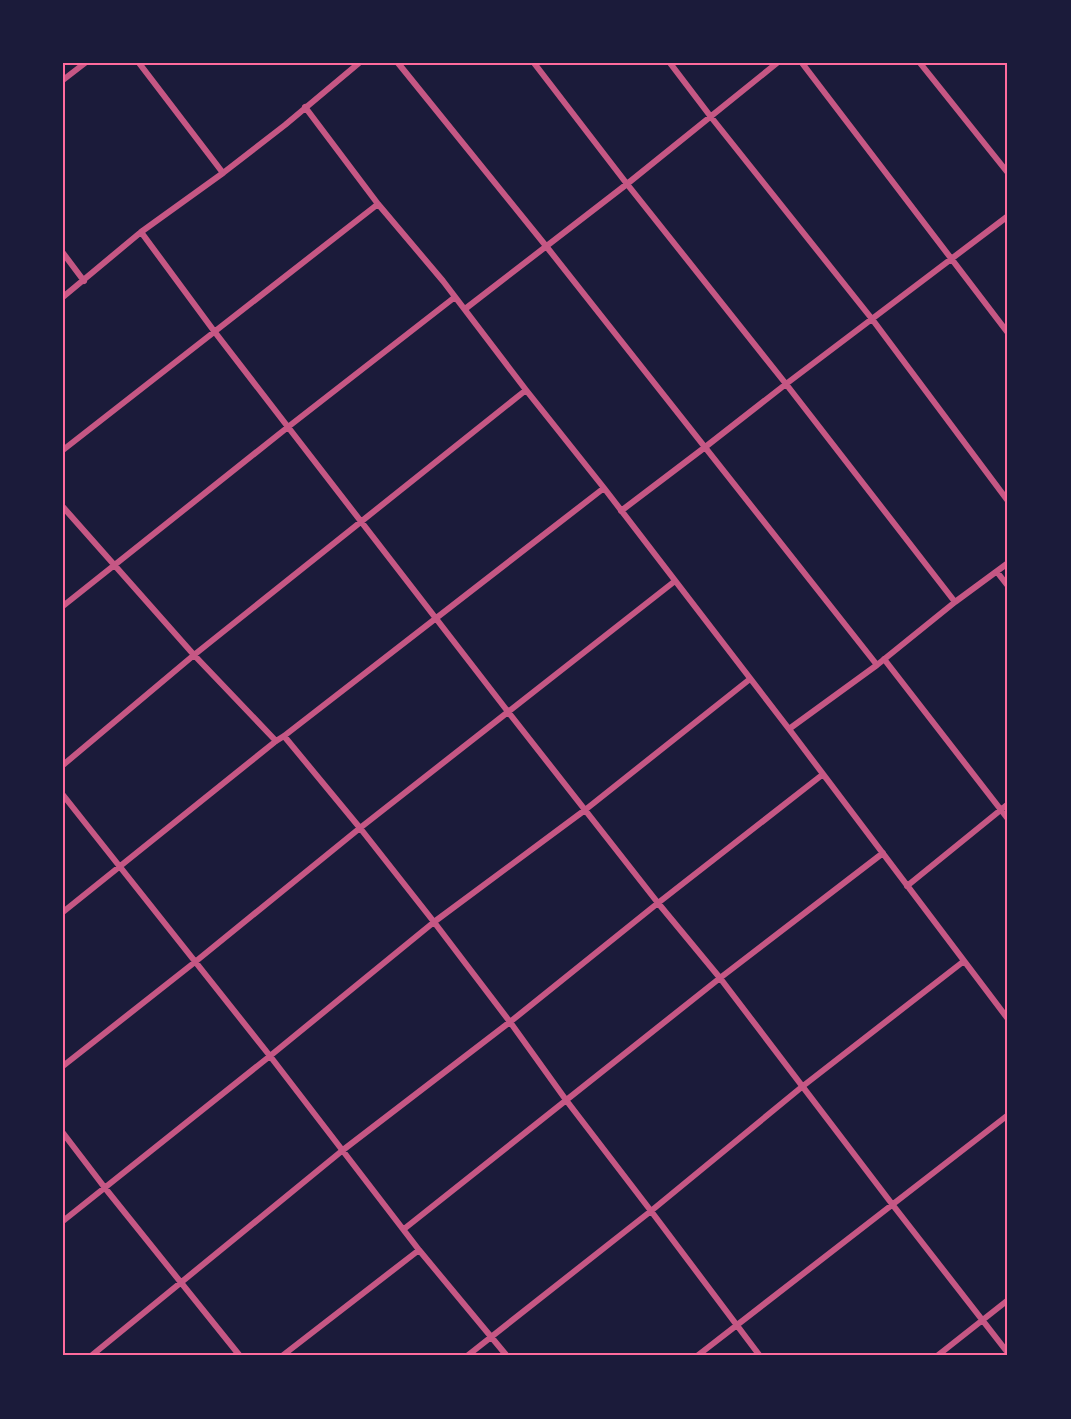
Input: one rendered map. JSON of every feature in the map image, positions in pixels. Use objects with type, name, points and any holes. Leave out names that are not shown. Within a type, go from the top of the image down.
[{"type":"street","points":[[63,80],[85,63]]},
{"type":"street","points":[[139,63],[223,173]]},
{"type":"street","points":[[63,297],[141,232],[223,173],[359,63]]},
{"type":"street","points":[[398,63],[546,246],[877,665]]},
{"type":"street","points":[[534,63],[955,602]]},
{"type":"street","points":[[670,63],[872,319],[1008,501]]},
{"type":"street","points":[[465,309],[627,184],[777,63]]},
{"type":"street","points":[[802,63],[1008,333]]},
{"type":"street","points":[[920,63],[1008,173]]},
{"type":"street","points":[[305,107],[378,204],[465,309],[604,488],[1008,1019]]},
{"type":"street","points":[[63,450],[378,204]]},
{"type":"street","points":[[621,511],[1008,216]]},
{"type":"street","points":[[141,232],[214,331],[509,713],[720,978],[1008,1353]]},
{"type":"street","points":[[63,253],[84,281]]},
{"type":"street","points":[[63,606],[455,297]]},
{"type":"street","points":[[63,765],[194,655],[526,390]]},
{"type":"street","points":[[63,912],[276,741],[604,488]]},
{"type":"street","points":[[63,507],[194,655],[276,741]]},
{"type":"street","points":[[789,729],[877,665],[1008,563]]},
{"type":"street","points":[[997,572],[1008,586]]},
{"type":"street","points":[[63,1066],[360,828],[675,581]]},
{"type":"street","points":[[884,659],[1008,819]]},
{"type":"street","points":[[63,1221],[434,922],[585,810],[750,679]]},
{"type":"street","points":[[284,736],[434,922],[760,1356]]},
{"type":"street","points":[[91,1356],[343,1150],[510,1022],[822,775]]},
{"type":"street","points":[[63,795],[270,1056],[419,1250],[507,1356]]},
{"type":"street","points":[[907,886],[1008,804]]},
{"type":"street","points":[[404,1229],[720,978],[883,853]]},
{"type":"street","points":[[467,1356],[651,1211],[802,1086],[964,961]]},
{"type":"street","points":[[697,1356],[1008,1115]]},
{"type":"street","points":[[63,1133],[240,1356]]},
{"type":"street","points":[[282,1356],[419,1250]]},
{"type":"street","points":[[937,1356],[1008,1300]]}]
